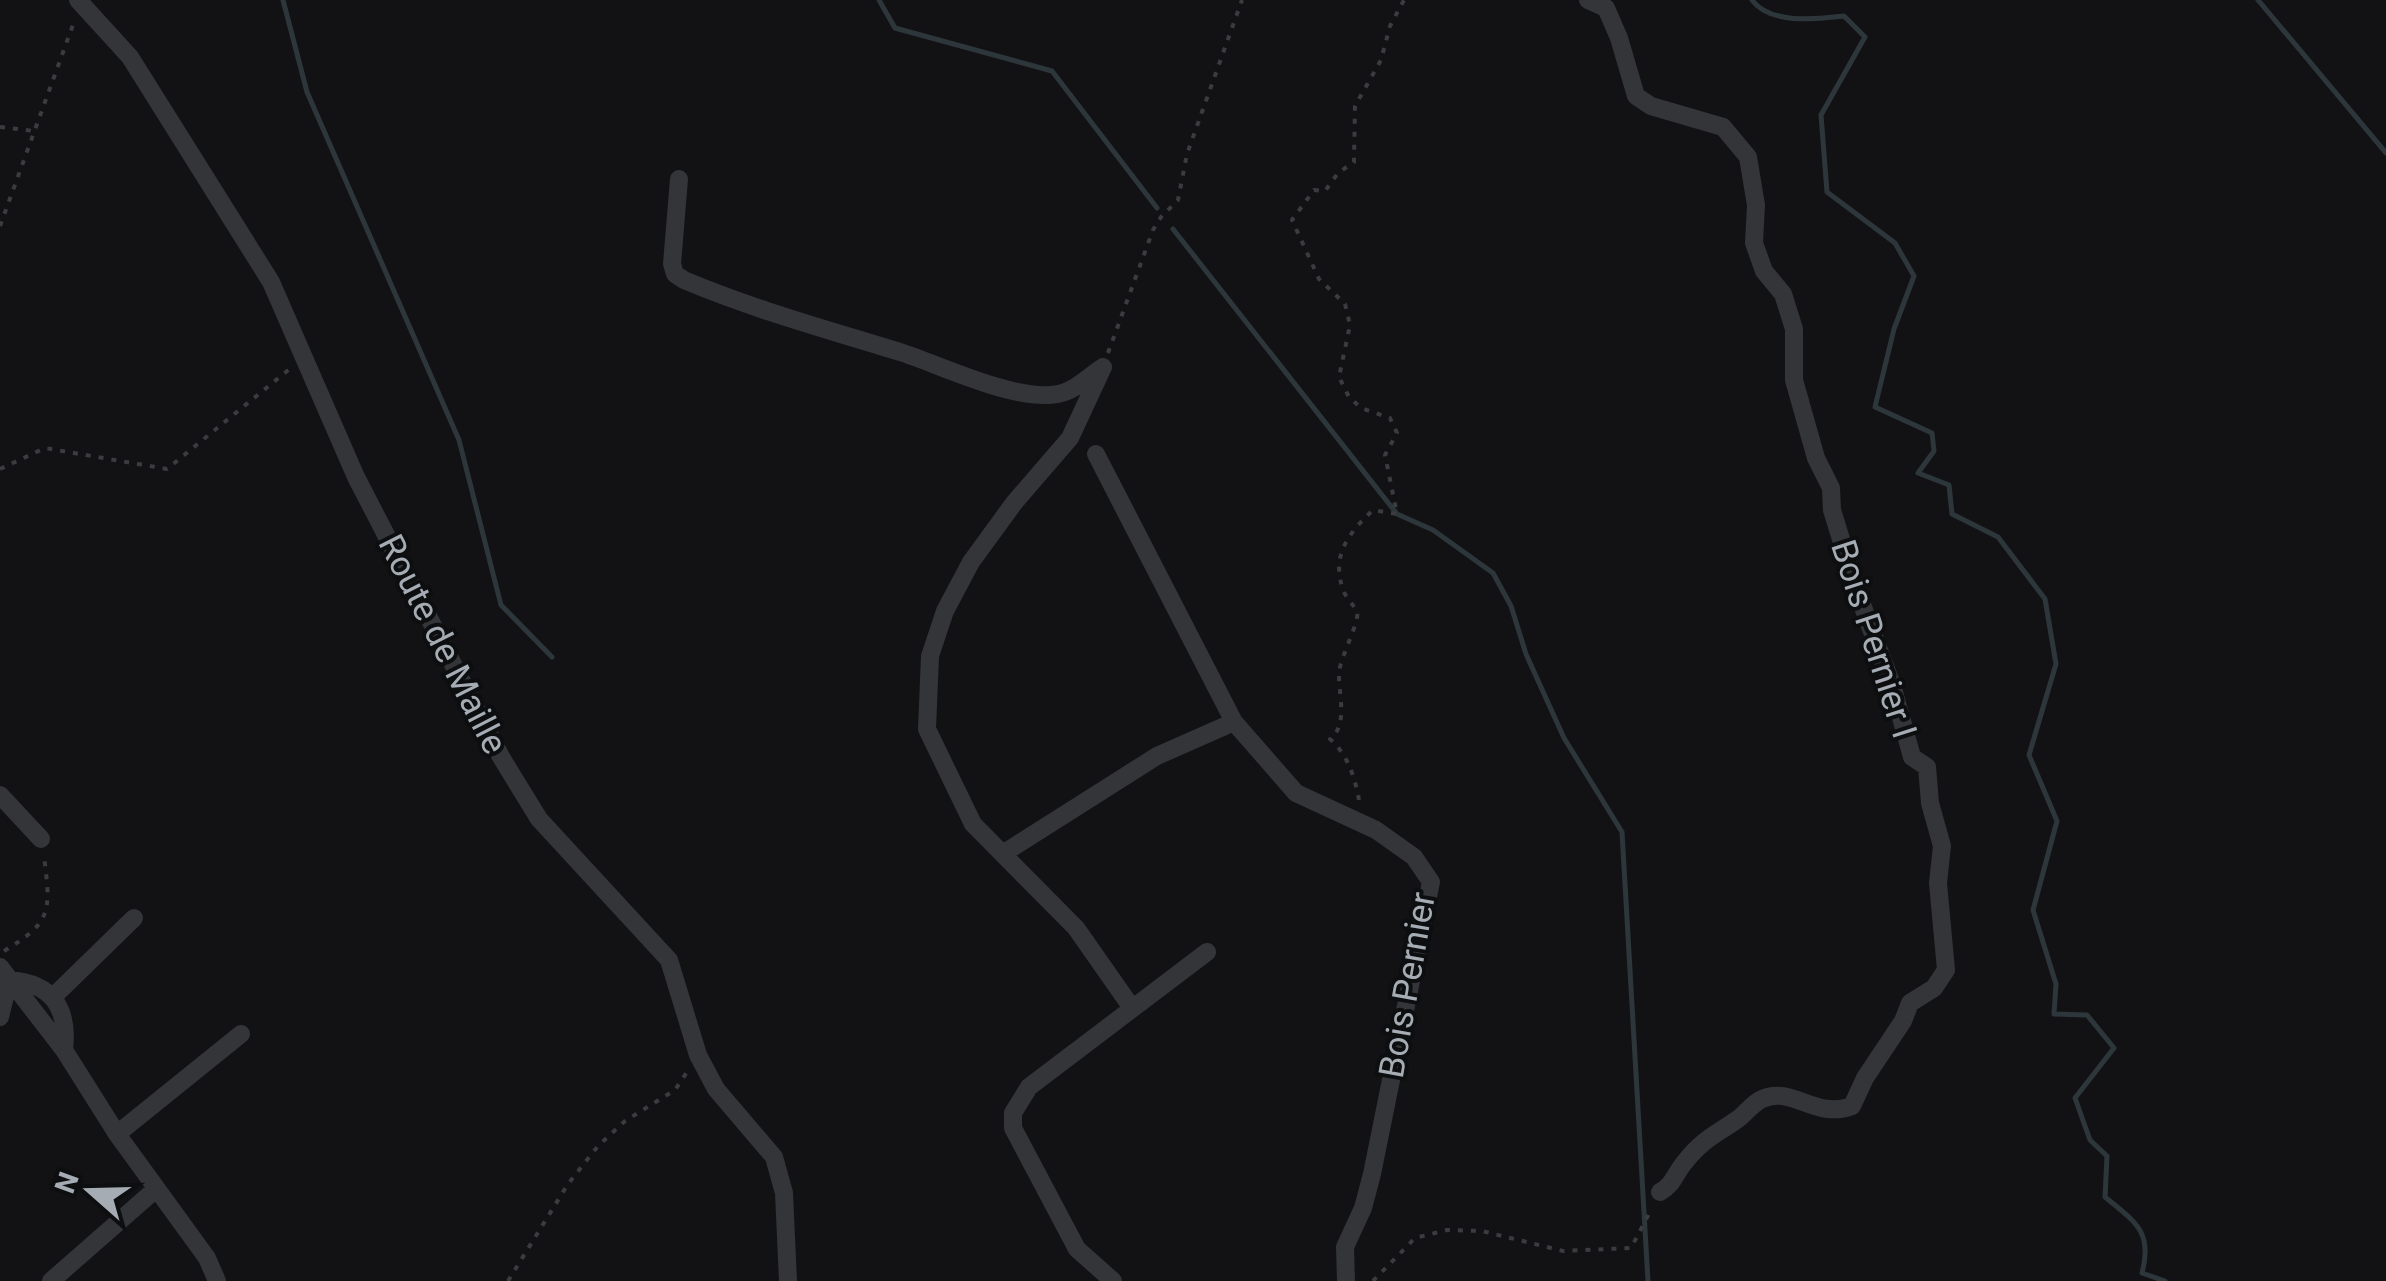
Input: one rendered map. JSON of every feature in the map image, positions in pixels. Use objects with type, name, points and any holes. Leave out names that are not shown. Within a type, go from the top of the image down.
[{"type":"street","name":"Bois Pernier I","points":[[1588,0],[1606,8],[1620,38],[1636,96],[1651,106],[1723,127],[1748,157],[1756,205],[1754,242],[1764,271],[1783,294],[1794,330],[1794,380],[1816,458],[1831,488],[1837,526],[1856,591],[1892,685],[1912,757],[1927,768],[1930,803],[1942,846],[1938,883],[1946,970],[1934,988],[1910,1003],[1904,1021],[1865,1078],[1852,1106],[1837,1112],[1819,1109],[1780,1094],[1760,1100],[1712,1133],[1682,1165],[1670,1186],[1660,1192]]},
{"type":"street","name":"Route de Maille","points":[[79,2],[130,58],[271,282],[356,477],[500,757],[539,819],[668,960],[698,1055],[716,1089],[774,1157],[784,1193],[788,1281]]},
{"type":"street","points":[[679,179],[672,264],[675,274],[684,280],[763,310],[908,354],[986,383],[1032,394],[1062,393],[1104,367]]},
{"type":"street","points":[[1104,367],[1070,438],[971,562],[945,611],[930,656],[927,729],[974,824],[1076,928],[1132,1008]]},
{"type":"street","points":[[1062,393],[1070,438]]},
{"type":"street","name":"Bois Pernier","points":[[1096,454],[1234,722],[1296,794],[1369,828],[1414,857],[1431,882],[1372,1174],[1346,1247],[1346,1281]]},
{"type":"street","points":[[1004,854],[1157,756],[1234,722]]},
{"type":"street","points":[[0,796],[42,839]]},
{"type":"street","points":[[54,997],[134,918]]},
{"type":"street","points":[[1112,1281],[1076,1249],[1025,1157],[1012,1128],[1013,1113],[1029,1087],[1207,952]]},
{"type":"street","points":[[4,973],[34,984],[54,997],[64,1019],[64,1050]]},
{"type":"street","points":[[0,1017],[4,973]]},
{"type":"street","points":[[4,973],[64,1050],[117,1134],[208,1258],[217,1281]]},
{"type":"street","points":[[117,1134],[241,1034]]},
{"type":"street","points":[[51,1281],[156,1190]]},
{"type":"path","points":[[1104,367],[1153,230],[1178,200],[1187,154],[1242,0]]},
{"type":"path","points":[[1369,828],[1360,810],[1356,777],[1330,739],[1336,734],[1340,718],[1342,656],[1357,623],[1357,612],[1346,597],[1336,565],[1344,543],[1373,510],[1397,514],[1385,455],[1397,433],[1390,418],[1361,408],[1344,387],[1341,360],[1350,325],[1345,304],[1319,279],[1292,220],[1314,190],[1326,190],[1338,173],[1354,162],[1355,106],[1381,60],[1390,26],[1404,0]]},
{"type":"path","points":[[0,226],[79,2]]},
{"type":"path","points":[[0,127],[34,131]]},
{"type":"path","points":[[0,469],[45,448],[167,469],[303,357]]},
{"type":"path","points":[[0,954],[37,931],[46,910],[42,839]]},
{"type":"path","points":[[508,1281],[568,1184],[598,1146],[626,1121],[675,1090],[698,1055]]},
{"type":"path","points":[[1373,1281],[1416,1238],[1447,1230],[1482,1232],[1563,1251],[1631,1248],[1660,1192]]},
{"type":"waterway","points":[[283,0],[307,92],[459,440],[501,605],[552,657]]},
{"type":"waterway","points":[[879,0],[895,28],[1052,71],[1157,208]]},
{"type":"waterway","points":[[1752,0],[1760,8],[1782,17],[1844,16],[1865,37],[1821,115],[1827,192],[1895,243],[1914,276],[1894,329],[1875,407],[1932,433],[1934,451],[1918,473],[1949,485],[1952,514],[1998,537],[2045,599],[2056,664],[2029,755],[2057,821],[2033,910],[2056,984],[2054,1014],[2087,1015],[2114,1048],[2075,1098],[2090,1140],[2107,1156],[2105,1197],[2133,1221],[2143,1237],[2142,1273],[2165,1281]]},
{"type":"waterway","points":[[2258,0],[2386,153]]},
{"type":"waterway","points":[[1173,229],[1397,514],[1433,530],[1493,573],[1511,606],[1526,654],[1564,738],[1622,832],[1648,1281]]}]
